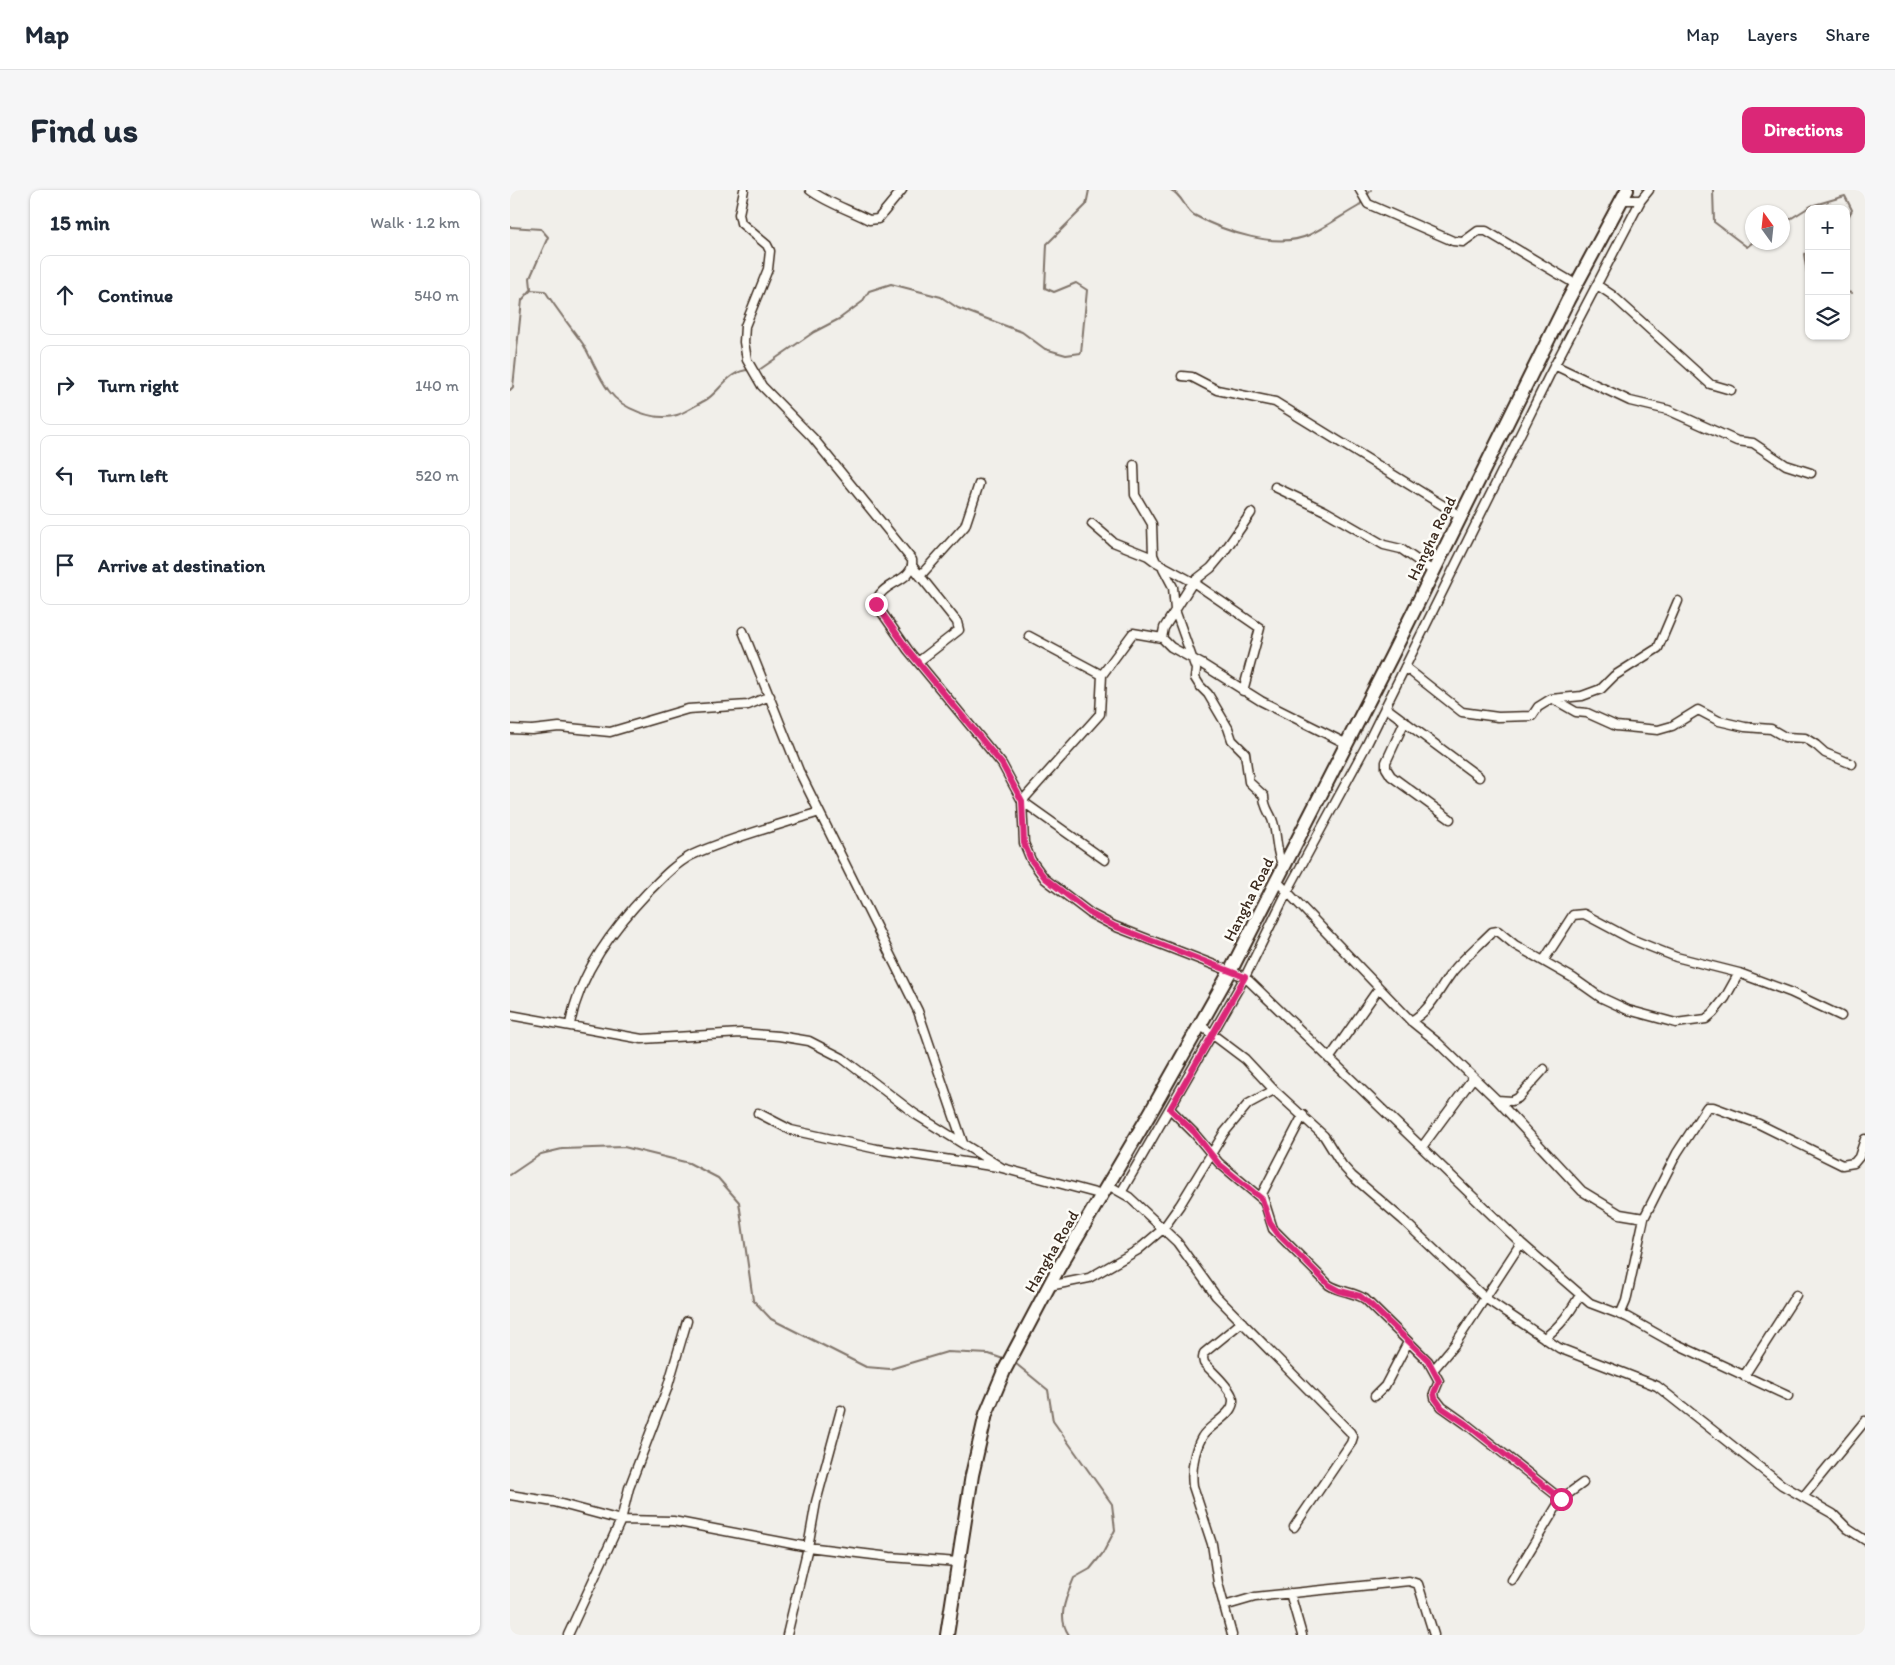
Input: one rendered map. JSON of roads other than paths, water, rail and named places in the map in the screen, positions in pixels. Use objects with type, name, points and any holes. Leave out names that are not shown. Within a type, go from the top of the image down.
[{"type":"highway","name":"Hangha Road","points":[[947,1635],[972,1475],[986,1414],[1004,1371],[1049,1286],[1231,970],[1283,866],[1348,744],[1460,516],[1624,195]]},
{"type":"street","points":[[744,190],[739,214],[741,223],[767,245],[770,251],[768,269],[745,326],[747,360],[762,386],[813,438],[912,560],[913,568],[957,622],[959,630],[918,662]]},
{"type":"street","points":[[810,190],[818,196],[869,220],[878,219],[902,190]]},
{"type":"street","points":[[1360,190],[1368,204],[1453,241],[1463,242],[1478,231],[1486,231],[1577,285]]},
{"type":"street","points":[[1122,1191],[1245,977],[1287,892],[1385,707],[1554,365],[1641,200],[1649,190]]},
{"type":"street","points":[[1624,195],[1641,200]]},
{"type":"street","points":[[1597,285],[1612,294],[1710,384],[1731,390]]},
{"type":"street","points":[[1554,365],[1630,402],[1668,410],[1737,441],[1754,443],[1786,465],[1811,473]]},
{"type":"street","points":[[1182,376],[1192,377],[1217,390],[1275,402],[1460,516]]},
{"type":"street","points":[[1134,465],[1135,495],[1152,524],[1156,562]]},
{"type":"street","points":[[920,576],[965,526],[980,484]]},
{"type":"street","points":[[1276,487],[1325,511],[1384,545],[1402,549],[1433,571]]},
{"type":"street","points":[[1162,638],[1164,628],[1193,582],[1211,568],[1251,513]]},
{"type":"street","points":[[1092,524],[1118,545],[1148,556],[1163,568],[1193,582],[1260,628],[1243,691]]},
{"type":"street","points":[[913,568],[910,573],[884,590],[877,597],[876,604],[918,662],[1002,764],[1022,801],[1024,843],[1031,860],[1045,878],[1091,914],[1114,926],[1245,977],[1521,1243],[1590,1302],[1788,1396]]},
{"type":"street","points":[[1163,568],[1173,586],[1175,610],[1196,669],[1195,678],[1208,694],[1228,728],[1232,740],[1245,752],[1249,782],[1264,796],[1264,804],[1275,828],[1280,860],[1283,866]]},
{"type":"street","points":[[1405,667],[1462,712],[1474,715],[1521,718],[1532,716],[1538,707],[1553,699],[1582,696],[1601,688],[1614,676],[1658,648],[1678,601]]},
{"type":"street","points":[[743,631],[794,760],[818,812],[918,1011],[964,1144]]},
{"type":"street","points":[[1022,801],[1100,714],[1102,675],[1133,633],[1162,638],[1171,647],[1192,658],[1243,691],[1348,744]]},
{"type":"street","points":[[1029,636],[1102,675]]},
{"type":"street","points":[[510,729],[532,730],[559,726],[610,732],[688,709],[748,705],[770,696]]},
{"type":"street","points":[[1553,699],[1576,712],[1587,713],[1616,726],[1658,730],[1672,726],[1698,710],[1720,721],[1745,727],[1771,729],[1785,737],[1805,738],[1816,744],[1825,753],[1852,764]]},
{"type":"street","points":[[1385,707],[1478,776]]},
{"type":"street","points":[[1405,722],[1386,762],[1386,768],[1391,776],[1450,819]]},
{"type":"street","points":[[1022,801],[1105,860]]},
{"type":"street","points":[[570,1024],[575,1002],[594,962],[633,908],[665,874],[679,863],[700,852],[818,812]]},
{"type":"street","points":[[1276,880],[1410,1021],[1437,1042],[1497,1100],[1582,1191],[1620,1214],[1644,1218]]},
{"type":"street","points":[[1544,960],[1573,915],[1576,913],[1584,914],[1631,939],[1676,957],[1723,967],[1790,992],[1841,1016]]},
{"type":"street","points":[[1410,1021],[1425,1012],[1454,970],[1492,932],[1498,931],[1515,945],[1544,960],[1600,997],[1628,1010],[1676,1023],[1706,1019],[1725,998],[1738,973]]},
{"type":"street","points":[[1329,1059],[1379,988]]},
{"type":"street","points":[[510,1015],[570,1024],[642,1039],[741,1033],[809,1041],[842,1058],[915,1114],[1002,1168]]},
{"type":"street","points":[[1200,1024],[1245,1059],[1274,1090],[1324,1136],[1342,1165],[1352,1176],[1403,1220],[1485,1298],[1559,1348],[1657,1386],[1782,1485],[1833,1514],[1848,1529],[1865,1540]]},
{"type":"street","points":[[1497,1100],[1512,1101],[1518,1098],[1544,1069]]},
{"type":"street","points":[[1422,1147],[1473,1078]]},
{"type":"street","points":[[1049,1286],[1089,1278],[1130,1255],[1163,1229],[1224,1133],[1248,1104],[1274,1090]]},
{"type":"street","points":[[1620,1315],[1626,1301],[1644,1218],[1677,1153],[1707,1107],[1712,1106],[1759,1124],[1842,1165],[1854,1163],[1865,1139]]},
{"type":"street","points":[[1170,1109],[1218,1163],[1262,1199],[1273,1229],[1296,1250],[1318,1276],[1340,1291],[1360,1296],[1428,1360],[1439,1381],[1434,1393],[1442,1408],[1466,1424],[1561,1499]]},
{"type":"street","points":[[758,1113],[791,1130],[877,1149],[1002,1168],[1106,1190],[1122,1191],[1177,1242],[1205,1283],[1346,1426],[1352,1437],[1352,1444],[1294,1527]]},
{"type":"street","points":[[1262,1199],[1265,1187],[1303,1115]]},
{"type":"street","points":[[1434,1369],[1455,1344],[1521,1243]]},
{"type":"street","points":[[1544,1338],[1556,1330],[1580,1295]]},
{"type":"street","points":[[1744,1376],[1796,1295]]},
{"type":"street","points":[[568,1635],[621,1520],[629,1488],[667,1389],[687,1321]]},
{"type":"street","points":[[1232,1635],[1224,1606],[1212,1544],[1193,1486],[1192,1476],[1203,1435],[1231,1408],[1233,1402],[1231,1394],[1204,1364],[1202,1358],[1204,1353],[1242,1322]]},
{"type":"street","points":[[1375,1396],[1384,1386],[1408,1342]]},
{"type":"street","points":[[787,1635],[808,1547],[816,1502],[840,1410]]},
{"type":"street","points":[[1803,1497],[1865,1421]]},
{"type":"street","points":[[1512,1580],[1561,1499],[1583,1484]]},
{"type":"street","points":[[510,1495],[554,1502],[621,1520],[673,1521],[808,1547],[890,1557],[958,1562]]},
{"type":"street","points":[[1224,1606],[1255,1598],[1290,1593],[1409,1581],[1418,1584],[1422,1591],[1434,1635]]},
{"type":"street","points":[[1290,1593],[1302,1635]]},
{"type":"waterway","points":[[755,370],[759,370],[814,332],[839,319],[862,302],[869,291],[891,284],[941,297],[958,308],[1022,332],[1045,349],[1066,355],[1081,353],[1087,290],[1076,283],[1054,292],[1045,288],[1047,244],[1086,205],[1089,190]]},
{"type":"waterway","points":[[1171,190],[1178,195],[1194,215],[1206,221],[1250,237],[1282,240],[1296,239],[1309,235],[1359,206],[1363,200]]},
{"type":"waterway","points":[[1366,197],[1371,190]]},
{"type":"waterway","points":[[1713,190],[1714,222],[1745,245]]},
{"type":"waterway","points":[[1814,205],[1845,196],[1850,205]]},
{"type":"waterway","points":[[1850,206],[1852,210],[1850,214]]},
{"type":"waterway","points":[[1790,219],[1805,210]]},
{"type":"waterway","points":[[510,227],[541,229],[548,237],[530,278],[531,288]]},
{"type":"waterway","points":[[1805,254],[1805,260]]},
{"type":"waterway","points":[[510,390],[513,387],[522,300],[531,290],[545,291],[583,344],[609,391],[622,403],[640,412],[659,417],[680,414],[710,397],[735,374],[750,370]]},
{"type":"waterway","points":[[510,1175],[541,1154],[562,1149],[624,1147],[689,1163],[718,1178],[739,1202],[753,1300],[771,1319],[866,1367],[890,1369],[947,1352],[989,1354],[1006,1360]]},
{"type":"waterway","points":[[1015,1363],[1048,1390],[1053,1421],[1112,1504],[1115,1530],[1103,1553],[1090,1569],[1074,1578],[1066,1599],[1063,1621],[1069,1635]]}]
